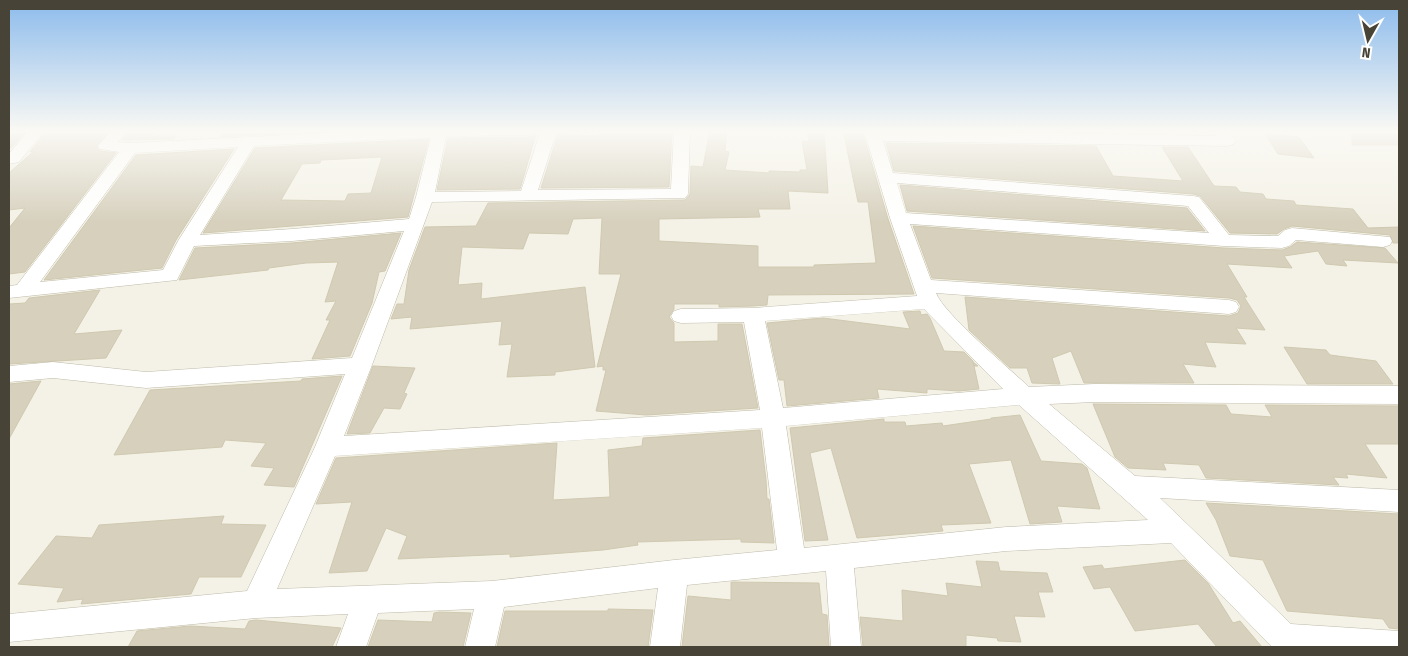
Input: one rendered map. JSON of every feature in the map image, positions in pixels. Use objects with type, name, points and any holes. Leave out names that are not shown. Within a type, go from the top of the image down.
[{"type":"street","points":[[16,291],[120,161]]},
{"type":"street","points":[[16,291],[170,276],[187,241],[237,161]]},
{"type":"street","points":[[256,604],[327,447],[361,365],[416,224],[425,197],[433,161]]},
{"type":"street","points":[[528,196],[539,161]]},
{"type":"street","points":[[425,197],[679,194],[681,161]]},
{"type":"street","points":[[881,161],[926,294],[956,331],[1024,396],[1128,486],[1289,643],[1399,646]]},
{"type":"street","points":[[886,177],[1193,201],[1224,240]]},
{"type":"street","points":[[899,218],[1224,240],[1282,242],[1292,234],[1383,241]]},
{"type":"street","points":[[187,241],[292,235],[416,224]]},
{"type":"street","points":[[681,316],[753,315],[926,294],[1229,307]]},
{"type":"street","points":[[753,315],[773,418],[792,562]]},
{"type":"street","points":[[9,374],[53,370],[146,380],[361,365]]},
{"type":"street","points":[[327,447],[773,418],[1024,396],[1095,393],[1399,395]]},
{"type":"street","points":[[1128,486],[1399,501]]},
{"type":"street","points":[[9,628],[256,604],[492,595],[674,573],[1006,539],[1176,531]]},
{"type":"street","points":[[839,557],[846,647]]},
{"type":"street","points":[[665,647],[674,573]]},
{"type":"street","points":[[480,647],[492,595]]},
{"type":"street","points":[[352,647],[368,601]]},
{"type":"building","points":[[23,161],[110,161],[25,272],[9,274],[9,228],[25,208],[9,210],[9,173]]},
{"type":"building","points":[[132,161],[227,161],[176,240],[162,268],[44,280]]},
{"type":"building","points":[[247,161],[321,161],[320,163],[302,164],[281,200],[345,201],[348,194],[371,193],[381,161],[423,161],[408,217],[203,233]]},
{"type":"building","points":[[443,161],[528,161],[520,189],[437,190]]},
{"type":"building","points":[[550,161],[670,161],[669,187],[541,188]]},
{"type":"building","points":[[704,161],[727,161],[725,170],[769,173],[769,171],[800,172],[800,170],[807,170],[805,161],[826,161],[828,193],[788,191],[790,209],[758,209],[760,217],[659,219],[659,241],[758,246],[758,267],[814,267],[814,265],[876,263],[868,202],[858,202],[849,161],[871,161],[888,219],[914,294],[768,295],[767,305],[753,306],[719,307],[719,304],[674,304],[674,309],[669,317],[674,323],[674,342],[718,341],[718,324],[742,324],[758,408],[646,415],[596,411],[606,370],[603,370],[603,366],[597,367],[621,274],[599,274],[602,218],[573,219],[568,234],[529,233],[523,249],[462,247],[458,285],[482,283],[481,299],[585,287],[595,367],[555,372],[555,375],[507,377],[512,344],[499,345],[502,321],[410,329],[412,317],[391,319],[397,304],[404,304],[409,270],[425,227],[476,226],[488,203],[685,200],[690,194],[691,166],[703,167]]},
{"type":"building","points":[[891,161],[1104,161],[1113,176],[1183,181],[1170,161],[1197,161],[1214,186],[1236,187],[1240,192],[1263,194],[1266,199],[1294,201],[1296,205],[1353,209],[1368,228],[1399,227],[1399,243],[1393,243],[1390,235],[1292,226],[1277,234],[1230,233],[1200,196],[1193,194],[894,171]]},
{"type":"building","points":[[900,185],[1187,208],[1205,231],[907,211]]},
{"type":"building","points":[[913,226],[1224,248],[1282,250],[1297,242],[1385,248],[1398,263],[1343,260],[1347,266],[1326,264],[1318,251],[1284,256],[1292,268],[1227,264],[1247,297],[1244,297],[1265,330],[1236,328],[1246,344],[1205,342],[1216,367],[1183,364],[1194,383],[1084,383],[1071,351],[1052,358],[1060,384],[1032,383],[1027,368],[1010,368],[969,330],[965,297],[1229,316],[1238,313],[1241,306],[1237,300],[1229,298],[932,278]]},
{"type":"building","points":[[401,233],[385,271],[379,272],[372,303],[350,356],[312,359],[330,320],[326,320],[336,301],[325,302],[338,262],[306,263],[269,268],[268,270],[179,280],[195,248],[292,243]]},
{"type":"building","points":[[100,290],[74,334],[122,330],[106,358],[9,364],[9,304],[25,303],[29,298]]},
{"type":"building","points":[[920,311],[921,315],[927,314],[930,318],[944,351],[964,352],[978,366],[974,366],[979,389],[959,391],[927,389],[927,393],[877,389],[879,398],[787,406],[784,380],[779,380],[767,323],[823,318],[910,329],[903,312]]},
{"type":"building","points":[[1284,347],[1326,350],[1330,355],[1376,361],[1393,384],[1307,384]]},
{"type":"building","points":[[373,366],[415,368],[404,393],[407,394],[400,409],[384,408],[370,433],[347,434]]},
{"type":"building","points":[[342,376],[294,487],[264,485],[274,468],[251,466],[266,443],[225,440],[222,447],[114,455],[150,390],[301,381],[302,379]]},
{"type":"building","points":[[41,381],[9,439],[9,384]]},
{"type":"building","points":[[1093,404],[1226,405],[1231,414],[1272,417],[1265,405],[1399,406],[1399,444],[1365,444],[1387,478],[1346,474],[1348,478],[1333,477],[1339,485],[1206,478],[1199,465],[1163,463],[1166,470],[1128,468],[1115,457]]},
{"type":"building","points":[[1020,415],[1041,461],[1082,464],[1087,468],[1100,509],[1057,506],[1062,522],[1030,524],[1011,460],[969,464],[991,523],[941,525],[943,531],[857,538],[831,448],[810,453],[828,540],[805,541],[790,428],[884,419],[884,422],[905,422],[906,426],[942,423],[943,426]]},
{"type":"building","points":[[760,430],[767,499],[769,499],[774,543],[741,542],[741,539],[637,542],[638,545],[603,550],[510,557],[510,554],[398,559],[407,536],[386,528],[367,571],[329,573],[352,502],[316,504],[336,458],[557,443],[553,500],[610,497],[608,450],[642,446],[643,438]]},
{"type":"building","points":[[1206,503],[1399,514],[1399,629],[1389,628],[1383,619],[1287,611],[1263,560],[1230,556],[1216,520]]},
{"type":"building","points":[[224,516],[221,524],[266,525],[241,577],[199,577],[191,594],[81,604],[83,599],[57,602],[64,588],[18,584],[56,536],[92,538],[99,525]]},
{"type":"building","points":[[1185,560],[1208,583],[1233,623],[1240,621],[1262,647],[1217,647],[1198,624],[1135,631],[1110,587],[1094,589],[1083,567],[1102,565],[1104,569]]},
{"type":"building","points":[[976,561],[998,562],[1000,571],[1047,573],[1053,592],[1038,592],[1045,617],[1014,616],[1021,642],[998,641],[997,638],[966,635],[966,647],[863,647],[860,617],[903,621],[902,590],[948,596],[946,583],[982,587]]},
{"type":"building","points":[[731,582],[819,583],[822,614],[827,615],[829,647],[682,647],[688,596],[731,600]]},
{"type":"building","points":[[608,609],[653,610],[648,647],[497,647],[505,611],[608,611]]},
{"type":"building","points":[[434,613],[471,613],[463,647],[368,647],[378,620],[432,622]]},
{"type":"building","points":[[256,620],[341,628],[332,647],[128,647],[137,631],[190,626],[245,629],[249,621]]}]
